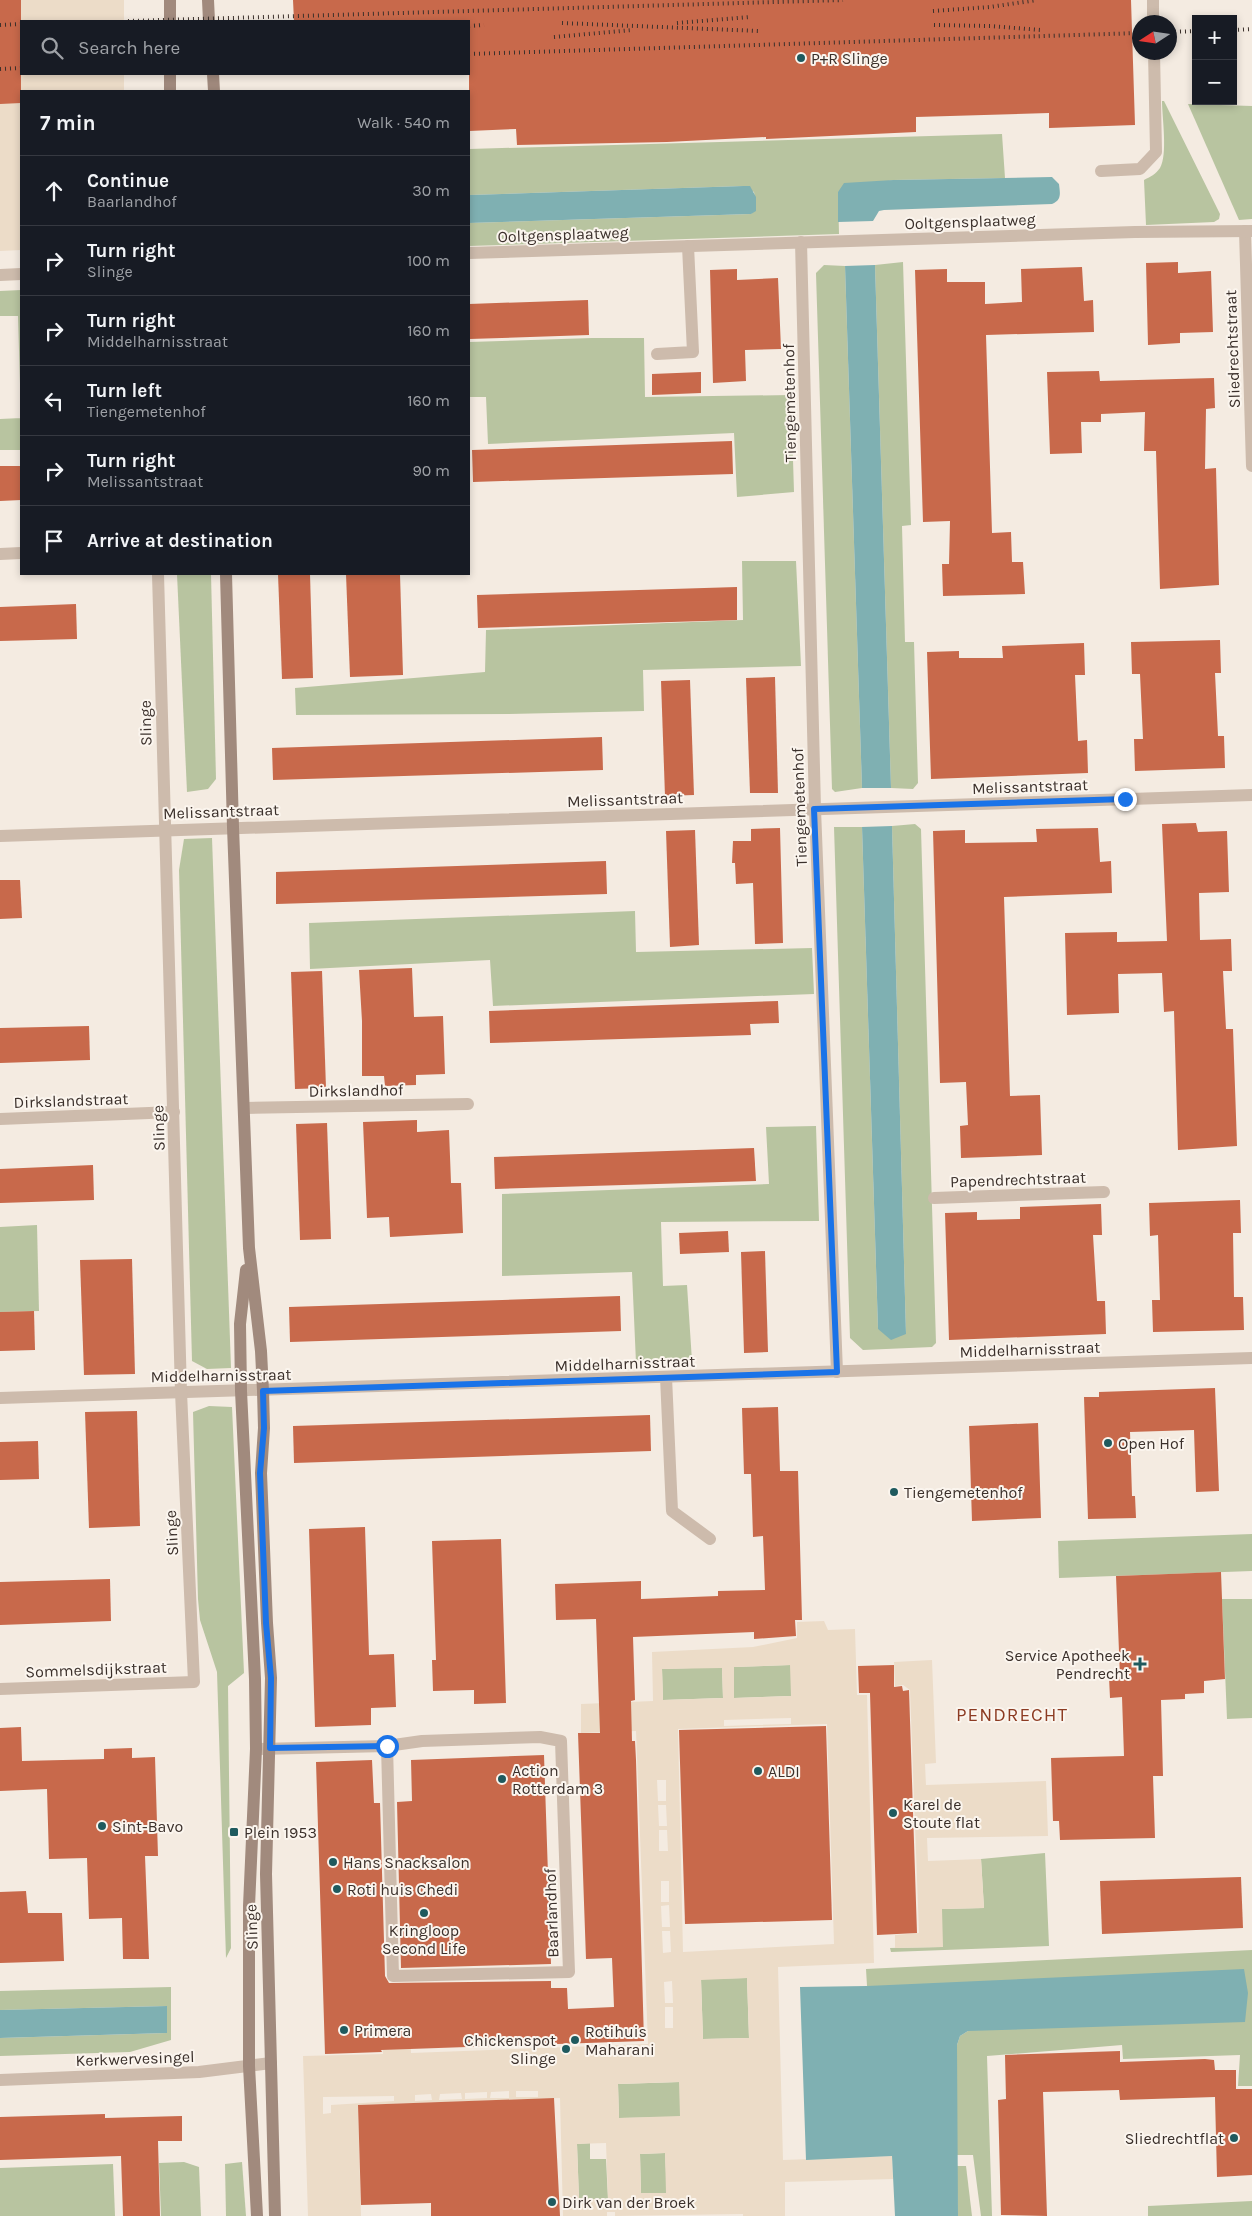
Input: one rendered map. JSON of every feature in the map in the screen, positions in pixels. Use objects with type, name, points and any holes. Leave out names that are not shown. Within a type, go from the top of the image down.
[{"type":"street","points":[[170,0],[170,20]]},
{"type":"street","points":[[208,0],[209,20]]},
{"type":"street","points":[[1153,0],[1153,15]]},
{"type":"street","points":[[1102,171],[1140,169],[1156,152],[1154,60]]},
{"type":"street","points":[[170,75],[170,90]]},
{"type":"street","points":[[213,75],[214,90]]},
{"type":"street","name":"Ooltgensplaatweg","points":[[470,253],[801,242],[1244,231]]},
{"type":"street","name":"Sliedrechtstraat","points":[[1244,231],[1252,466]]},
{"type":"street","name":"Tiengemetenhof","points":[[801,242],[814,809],[837,1372]]},
{"type":"street","points":[[658,354],[693,352],[688,246]]},
{"type":"street","points":[[0,275],[20,274]]},
{"type":"street","points":[[0,554],[20,553]]},
{"type":"street","name":"Slinge","points":[[158,575],[181,1392],[194,1682]]},
{"type":"street","name":"Slinge","points":[[226,575],[233,827],[245,1108],[248,1248],[263,1391],[264,1428],[260,1473],[266,1623],[271,1678],[266,1874],[275,2216]]},
{"type":"street","name":"Melissantstraat","points":[[0,836],[164,829],[1252,795]]},
{"type":"street","name":"Dirkslandhof","points":[[245,1108],[468,1104]]},
{"type":"street","name":"Dirkslandstraat","points":[[0,1119],[174,1112]]},
{"type":"street","name":"Papendrechtstraat","points":[[934,1198],[1104,1192]]},
{"type":"street","name":"Slinge","points":[[248,1248],[240,1324],[241,1391],[255,1669],[256,1749],[249,1906],[249,2066],[257,2216]]},
{"type":"street","name":"Middelharnisstraat","points":[[0,1398],[1252,1358]]},
{"type":"street","points":[[666,1377],[672,1511],[710,1539]]},
{"type":"street","name":"Sommelsdijkstraat","points":[[0,1689],[194,1682]]},
{"type":"street","name":"Baarlandhof","points":[[256,1749],[387,1746],[422,1741],[530,1737],[561,1741],[569,1972],[394,1976],[387,1746]]},
{"type":"street","name":"Kerkwervesingel","points":[[0,2080],[182,2073],[271,2063]]},
{"type":"green space","points":[[1162,101],[1164,101],[1220,214],[1219,219],[1214,222],[1146,225],[1144,180],[1160,168],[1164,154]]},
{"type":"green space","points":[[1188,104],[1252,106],[1252,219],[1239,220]]},
{"type":"green space","points":[[1002,134],[1005,178],[893,180],[838,192],[839,234],[470,246],[470,223],[751,214],[756,203],[754,192],[743,186],[470,195],[470,149]]},
{"type":"green space","points":[[903,262],[911,525],[902,526],[905,642],[914,642],[918,783],[913,789],[891,788],[875,265]]},
{"type":"green space","points":[[824,265],[845,266],[862,788],[835,792],[832,789],[816,273]]},
{"type":"green space","points":[[20,290],[20,384],[18,316],[0,316],[0,291]]},
{"type":"green space","points":[[644,338],[645,397],[791,395],[794,492],[737,497],[734,433],[488,444],[486,397],[470,397],[470,342]]},
{"type":"green space","points":[[20,418],[20,450],[0,450],[0,419]]},
{"type":"green space","points":[[742,561],[796,561],[801,666],[643,670],[644,711],[296,715],[295,688],[485,672],[486,630],[743,620]]},
{"type":"green space","points":[[177,575],[211,575],[216,779],[208,789],[187,792]]},
{"type":"green space","points":[[915,824],[921,829],[936,1343],[932,1347],[863,1350],[850,1338],[834,827],[862,827],[878,1329],[906,1334],[892,826]]},
{"type":"green space","points":[[212,838],[231,1368],[207,1369],[192,1361],[179,870],[184,839]]},
{"type":"green space","points":[[635,911],[636,952],[812,948],[814,994],[493,1006],[490,960],[310,969],[309,923]]},
{"type":"green space","points":[[816,1126],[819,1221],[661,1222],[663,1286],[687,1285],[692,1361],[636,1363],[632,1272],[502,1276],[502,1194],[769,1184],[766,1127]]},
{"type":"green space","points":[[37,1225],[39,1311],[0,1312],[0,1227]]},
{"type":"green space","points":[[209,1406],[232,1407],[244,1673],[228,1686],[231,1948],[226,1958],[217,1672],[200,1620],[198,1599],[193,1412]]},
{"type":"green space","points":[[1252,1534],[1252,1571],[1059,1578],[1058,1541]]},
{"type":"green space","points":[[1222,1599],[1252,1599],[1252,1718],[1227,1719]]},
{"type":"green space","points":[[791,1665],[791,1696],[734,1698],[733,1667]]},
{"type":"green space","points":[[722,1667],[723,1698],[663,1700],[662,1669]]},
{"type":"green space","points":[[1045,1853],[1049,1946],[891,1952],[890,1948],[942,1947],[942,1909],[984,1908],[981,1859]]},
{"type":"green space","points":[[1252,1950],[1252,2086],[1238,2086],[1240,2055],[1123,2059],[1122,2045],[987,2056],[992,2216],[981,2216],[973,2155],[956,2155],[957,2045],[960,2036],[968,2031],[867,1986],[866,1969]]},
{"type":"green space","points":[[747,1978],[749,2038],[703,2039],[701,1979]]},
{"type":"green space","points":[[171,1987],[171,2040],[130,2052],[0,2056],[0,2038],[167,2033],[167,2006],[0,2010],[0,1991]]},
{"type":"green space","points":[[680,2082],[681,2117],[619,2118],[618,2084]]},
{"type":"green space","points":[[590,2143],[590,2159],[606,2159],[608,2199],[579,2200],[577,2144]]},
{"type":"green space","points":[[665,2153],[667,2193],[641,2194],[640,2154]]},
{"type":"green space","points":[[184,2162],[199,2167],[201,2216],[161,2216],[159,2163]]},
{"type":"green space","points":[[242,2162],[246,2216],[226,2216],[225,2164]]},
{"type":"green space","points":[[113,2164],[115,2216],[0,2216],[0,2168]]},
{"type":"green space","points":[[956,2166],[966,2166],[972,2216],[958,2216]]},
{"type":"green space","points":[[1252,2201],[1252,2216],[1148,2216],[1148,2206]]},
{"type":"shaded area","points":[[0,0],[124,0],[124,20],[20,20],[20,75],[124,75],[124,90],[20,90],[20,250],[0,251]]},
{"type":"shaded area","points":[[824,1621],[828,1630],[855,1629],[857,1695],[867,1695],[874,1963],[778,1967],[783,2160],[892,2156],[893,2179],[785,2182],[785,2216],[743,2216],[743,2214],[615,2216],[615,2212],[607,2212],[607,2216],[563,2216],[560,2098],[358,2105],[361,2216],[308,2216],[303,2056],[383,2054],[381,1992],[409,1991],[411,2053],[648,2044],[636,1731],[581,1733],[581,1704],[653,1701],[652,1652],[753,1647],[797,1638],[797,1622]],"holes":[[[790,1665],[791,1696],[734,1698],[734,1667]],[[722,1668],[723,1698],[663,1700],[662,1669]],[[791,1718],[791,1724],[724,1726],[724,1720]],[[827,1724],[834,1944],[683,1952],[678,1729]],[[657,1780],[666,1780],[666,1801],[658,1801]],[[658,1805],[666,1805],[667,1826],[659,1826]],[[659,1830],[667,1830],[668,1851],[659,1851]],[[661,1881],[669,1881],[669,1902],[661,1902]],[[669,1905],[670,1927],[662,1927],[661,1906]],[[662,1931],[670,1931],[671,1952],[663,1953]],[[747,1978],[749,2038],[703,2039],[701,1980]],[[672,1981],[673,2003],[665,2003],[664,1982]],[[665,2007],[673,2007],[673,2028],[665,2028]],[[679,2082],[680,2116],[619,2118],[618,2084]],[[509,2091],[509,2098],[490,2098],[491,2092]],[[516,2091],[538,2091],[538,2097],[516,2097]],[[487,2092],[487,2098],[465,2099],[465,2093]],[[461,2093],[462,2099],[439,2100],[440,2094]],[[431,2094],[432,2100],[415,2101],[415,2095]],[[394,2096],[394,2101],[331,2105],[331,2113],[323,2114],[323,2097]],[[606,2143],[608,2199],[579,2199],[577,2144]],[[665,2153],[666,2193],[641,2193],[640,2154]]]},
{"type":"shaded area","points":[[932,1660],[936,1763],[925,1764],[926,1785],[1046,1781],[1048,1836],[927,1838],[928,1861],[981,1859],[984,1908],[942,1909],[943,1947],[895,1948],[895,1935],[919,1933],[910,1690],[903,1685],[895,1686],[894,1662]]},
{"type":"water","points":[[1052,177],[1059,184],[1060,193],[1059,198],[1052,204],[884,210],[879,211],[873,221],[838,222],[838,192],[844,183],[893,180]]},
{"type":"water","points":[[750,186],[756,197],[756,211],[751,214],[470,223],[470,195]]},
{"type":"water","points":[[875,265],[891,788],[862,788],[845,266]]},
{"type":"water","points":[[892,826],[906,1334],[891,1340],[878,1329],[862,827]]},
{"type":"water","points":[[1244,1969],[1248,1993],[1245,2022],[968,2031],[960,2036],[957,2045],[958,2216],[895,2216],[892,2156],[806,2160],[800,1987],[867,1986]]},
{"type":"water","points":[[167,2006],[167,2033],[0,2038],[0,2010]]},
{"type":"building","points":[[0,0],[21,0],[20,103],[0,104]]},
{"type":"building","name":"P+R Slinge","points":[[293,0],[1131,0],[1135,125],[1049,128],[1049,113],[916,117],[916,132],[766,139],[766,137],[667,142],[517,145],[516,129],[470,131],[470,20],[294,20]]},
{"type":"building","points":[[1178,262],[1178,273],[1211,271],[1213,332],[1180,333],[1180,343],[1148,345],[1146,263]]},
{"type":"building","points":[[1082,267],[1084,301],[1093,300],[1094,332],[986,335],[992,533],[1011,532],[1012,562],[1023,562],[1025,594],[943,596],[942,564],[949,564],[950,521],[923,522],[915,270],[947,269],[947,282],[985,282],[985,304],[1022,302],[1021,269]]},
{"type":"building","points":[[737,269],[737,280],[778,278],[781,349],[745,350],[746,381],[713,383],[710,270]]},
{"type":"building","points":[[588,300],[589,335],[470,339],[470,304]]},
{"type":"building","points":[[1099,371],[1100,381],[1214,378],[1215,408],[1206,409],[1205,469],[1216,468],[1219,585],[1160,589],[1156,451],[1144,451],[1145,412],[1101,414],[1101,422],[1081,422],[1082,453],[1050,454],[1047,372]]},
{"type":"building","points":[[701,372],[701,393],[652,395],[652,374]]},
{"type":"building","points":[[732,441],[733,474],[473,482],[472,450]]},
{"type":"building","points":[[0,466],[20,466],[20,500],[0,501]]},
{"type":"building","points":[[278,575],[310,575],[313,678],[282,679]]},
{"type":"building","points":[[346,575],[400,575],[403,675],[350,677]]},
{"type":"building","points":[[737,587],[737,620],[478,628],[477,595]]},
{"type":"building","points":[[76,604],[77,639],[0,641],[0,607]]},
{"type":"building","points":[[1220,640],[1221,673],[1215,673],[1218,736],[1224,736],[1225,768],[1135,771],[1134,739],[1143,739],[1140,674],[1132,674],[1131,642]]},
{"type":"building","points":[[1084,643],[1085,675],[1075,675],[1078,741],[1087,740],[1088,773],[931,779],[927,652],[959,651],[959,658],[1003,658],[1002,646]]},
{"type":"building","points":[[775,677],[778,793],[750,793],[746,678]]},
{"type":"building","points":[[690,680],[694,795],[665,796],[661,681]]},
{"type":"building","points":[[602,737],[603,770],[273,780],[272,748]]},
{"type":"building","points":[[1196,823],[1198,832],[1227,831],[1229,892],[1199,893],[1200,940],[1231,939],[1232,971],[1223,971],[1226,1029],[1233,1029],[1237,1146],[1178,1150],[1174,1011],[1164,1012],[1162,973],[1118,974],[1119,1013],[1067,1015],[1065,933],[1117,932],[1117,942],[1167,941],[1162,824]]},
{"type":"building","points":[[780,828],[783,943],[755,944],[753,883],[736,884],[735,863],[732,863],[733,841],[751,841],[751,829]]},
{"type":"building","points":[[1098,828],[1100,862],[1111,861],[1112,893],[1004,897],[1010,1096],[1040,1095],[1042,1155],[961,1158],[960,1126],[968,1125],[966,1082],[940,1083],[933,831],[965,830],[965,843],[1037,842],[1036,829]]},
{"type":"building","points":[[695,830],[699,945],[670,947],[666,831]]},
{"type":"building","points":[[606,861],[607,894],[276,904],[276,872]]},
{"type":"building","points":[[0,880],[20,880],[22,918],[0,919]]},
{"type":"building","points":[[412,968],[414,1017],[443,1016],[445,1074],[416,1075],[416,1085],[385,1086],[384,1076],[362,1076],[362,1021],[359,970]]},
{"type":"building","points":[[322,971],[326,1088],[295,1089],[291,972]]},
{"type":"building","points":[[778,1001],[779,1023],[750,1024],[751,1035],[490,1043],[489,1011]]},
{"type":"building","points":[[89,1026],[90,1060],[0,1063],[0,1028]]},
{"type":"building","points":[[417,1120],[417,1132],[449,1130],[451,1183],[461,1183],[463,1233],[390,1237],[389,1217],[367,1218],[363,1122]]},
{"type":"building","points":[[327,1123],[331,1239],[300,1240],[296,1124]]},
{"type":"building","points":[[754,1148],[756,1181],[495,1189],[494,1157]]},
{"type":"building","points":[[93,1165],[94,1200],[0,1203],[0,1169]]},
{"type":"building","points":[[1240,1200],[1241,1233],[1233,1233],[1234,1297],[1243,1297],[1244,1330],[1153,1332],[1152,1300],[1160,1300],[1158,1235],[1150,1236],[1149,1203]]},
{"type":"building","points":[[1101,1204],[1102,1235],[1093,1235],[1097,1301],[1105,1301],[1106,1334],[949,1340],[945,1213],[977,1212],[977,1220],[1020,1219],[1020,1207]]},
{"type":"building","points":[[728,1231],[729,1252],[680,1254],[679,1233]]},
{"type":"building","points":[[765,1251],[768,1352],[744,1353],[741,1252]]},
{"type":"building","points":[[132,1259],[135,1374],[84,1375],[80,1260]]},
{"type":"building","points":[[620,1296],[621,1331],[290,1342],[289,1307]]},
{"type":"building","points":[[34,1311],[35,1350],[0,1351],[0,1312]]},
{"type":"building","name":"Open Hof","points":[[1215,1388],[1219,1491],[1196,1492],[1194,1430],[1130,1432],[1132,1496],[1135,1496],[1136,1518],[1088,1519],[1084,1397],[1099,1397],[1099,1392]]},
{"type":"building","points":[[778,1407],[780,1471],[798,1471],[802,1620],[795,1620],[796,1636],[754,1639],[754,1632],[633,1637],[635,1700],[631,1701],[632,1741],[635,1741],[636,1760],[644,2041],[381,2050],[382,2052],[325,2054],[316,1762],[372,1760],[374,1803],[380,1803],[385,1976],[389,1983],[551,1981],[551,1988],[567,1988],[568,2009],[614,2007],[612,1958],[586,1959],[578,1733],[600,1733],[596,1619],[556,1620],[555,1584],[641,1581],[641,1599],[718,1596],[718,1591],[765,1590],[763,1536],[753,1537],[751,1474],[744,1474],[742,1408]]},
{"type":"building","points":[[137,1411],[140,1526],[89,1528],[85,1412]]},
{"type":"building","points":[[650,1415],[651,1451],[294,1463],[293,1426]]},
{"type":"building","points":[[1038,1423],[1041,1518],[972,1521],[969,1426]]},
{"type":"building","points":[[38,1441],[39,1479],[0,1480],[0,1442]]},
{"type":"building","points":[[365,1527],[369,1655],[394,1654],[396,1707],[371,1708],[371,1725],[315,1727],[309,1529]]},
{"type":"building","points":[[501,1539],[506,1703],[474,1704],[474,1690],[433,1691],[432,1660],[436,1660],[432,1541]]},
{"type":"building","points":[[1221,1572],[1225,1679],[1204,1681],[1204,1693],[1185,1694],[1185,1699],[1161,1700],[1163,1776],[1153,1776],[1155,1838],[1060,1840],[1059,1821],[1053,1821],[1051,1758],[1124,1756],[1122,1697],[1110,1698],[1109,1677],[1120,1677],[1116,1576]]},
{"type":"building","points":[[110,1579],[111,1621],[0,1625],[0,1582]]},
{"type":"building","name":"Karel de Stoute flat","points":[[894,1665],[894,1687],[902,1686],[903,1691],[909,1690],[917,1933],[877,1935],[870,1693],[859,1693],[858,1666]]},
{"type":"building","points":[[826,1726],[832,1920],[685,1924],[679,1730]]},
{"type":"building","name":"Sint-Bavo","points":[[21,1727],[22,1761],[104,1759],[104,1749],[132,1748],[132,1758],[155,1757],[158,1856],[145,1856],[149,1959],[123,1959],[122,1918],[89,1919],[87,1858],[49,1859],[47,1789],[0,1791],[0,1728]]},
{"type":"building","points":[[544,1755],[551,1964],[401,1968],[397,1802],[412,1801],[411,1760]]},
{"type":"building","points":[[1241,1877],[1243,1928],[1102,1934],[1100,1881]]},
{"type":"building","points":[[26,1891],[28,1913],[62,1913],[64,1961],[0,1963],[0,1892]]},
{"type":"building","name":"Sliedrechtflat","points":[[1120,2051],[1120,2062],[1205,2059],[1214,2060],[1215,2070],[1236,2070],[1236,2089],[1252,2089],[1252,2175],[1217,2177],[1215,2097],[1120,2100],[1119,2090],[1043,2092],[1047,2216],[1001,2215],[998,2100],[1006,2099],[1005,2055]]},
{"type":"building","points":[[554,2098],[560,2216],[431,2216],[431,2203],[361,2205],[358,2105]]},
{"type":"building","points":[[105,2114],[105,2118],[182,2116],[182,2141],[158,2141],[160,2216],[123,2216],[121,2156],[0,2160],[0,2117]]},
{"type":"railway","points":[[162,20],[843,0]]},
{"type":"railway","points":[[933,11],[990,7],[1037,0]]},
{"type":"railway","points":[[677,23],[750,17]]},
{"type":"railway","points":[[562,23],[759,31]]},
{"type":"railway","points":[[0,25],[20,24]]},
{"type":"railway","points":[[470,26],[484,25]]},
{"type":"railway","points":[[934,25],[990,26],[1041,30]]},
{"type":"railway","points":[[1237,30],[1252,29]]},
{"type":"railway","points":[[554,37],[633,30]]},
{"type":"railway","points":[[1177,32],[1192,31]]},
{"type":"railway","points":[[470,54],[1132,33]]},
{"type":"railway","points":[[0,69],[20,68]]},
{"type":"place","name":"P+R Slinge","points":[[801,58]]},
{"type":"place","name":"Open Hof","points":[[1108,1443]]},
{"type":"place","name":"Tiengemetenhof","points":[[894,1492]]},
{"type":"place","name":"Service Apotheek Pendrecht","points":[[1140,1664]]},
{"type":"place","name":"ALDI","points":[[758,1771]]},
{"type":"place","name":"Action Rotterdam 3","points":[[502,1779]]},
{"type":"place","name":"Karel de Stoute flat","points":[[893,1813]]},
{"type":"place","name":"Sint-Bavo","points":[[102,1826]]},
{"type":"place","name":"Plein 1953","points":[[234,1832]]},
{"type":"place","name":"Hans Snacksalon","points":[[333,1862]]},
{"type":"place","name":"Roti huis Chedi","points":[[337,1889]]},
{"type":"place","name":"Kringloop Second Life","points":[[424,1913]]},
{"type":"place","name":"Primera","points":[[344,2030]]},
{"type":"place","name":"Rotihuis Maharani","points":[[575,2040]]},
{"type":"place","name":"Chickenspot Slinge","points":[[566,2049]]},
{"type":"place","name":"Sliedrechtflat","points":[[1234,2138]]},
{"type":"place","name":"Dirk van der Broek","points":[[552,2202]]},
{"type":"district","name":"PENDRECHT","points":[[1012,1714]]},
{"type":"route","points":[[387,1746],[270,1748],[271,1678],[266,1623],[260,1473],[264,1428],[263,1391],[837,1372],[814,809],[1125,799]]}]
